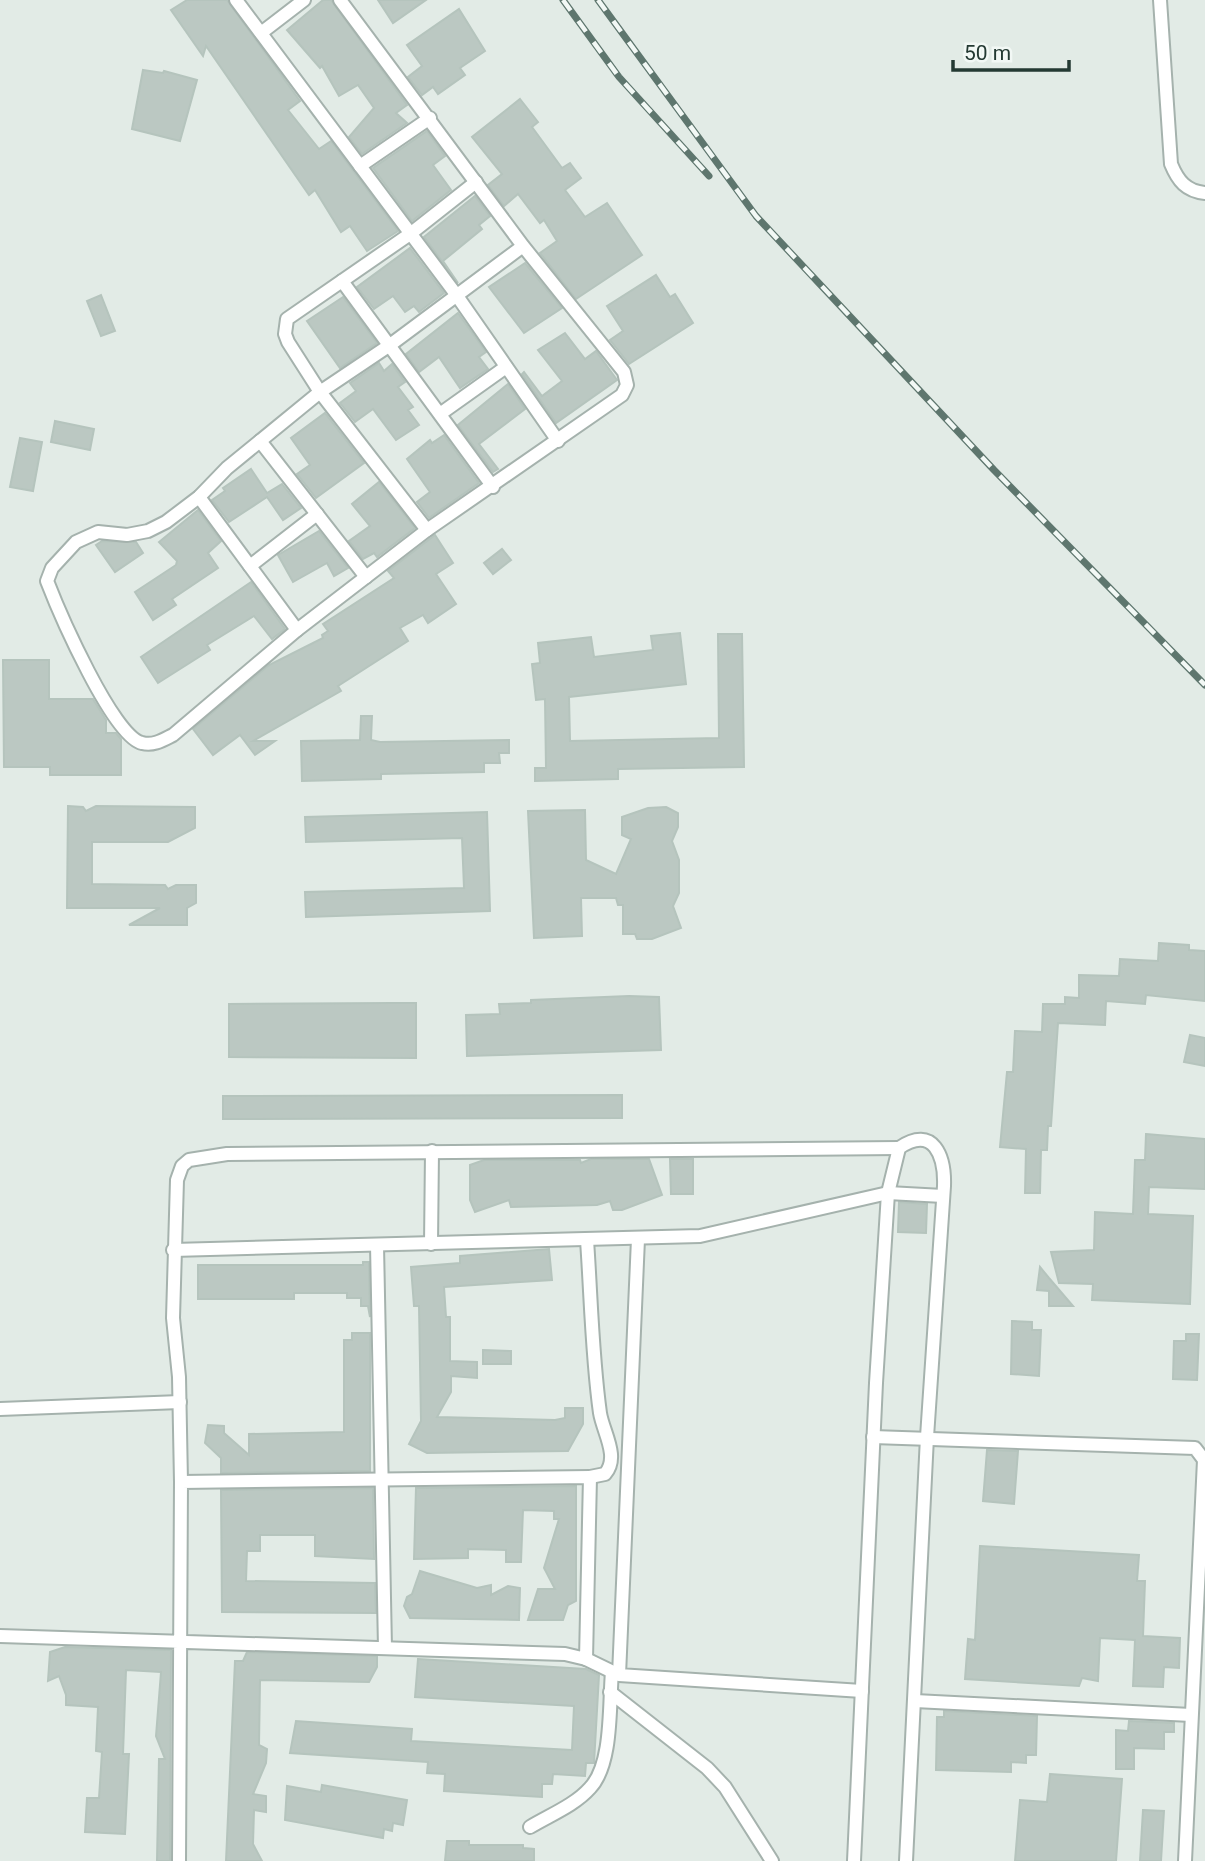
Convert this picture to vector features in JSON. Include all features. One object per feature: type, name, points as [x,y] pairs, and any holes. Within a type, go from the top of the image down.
[{"type":"street","points":[[236,0],[455,293],[558,441]]},
{"type":"street","points":[[261,33],[304,0]]},
{"type":"street","points":[[340,0],[523,246],[624,372],[627,385],[622,395],[493,487],[427,530],[297,630],[173,735],[155,744],[140,743],[122,731],[108,710],[47,581],[58,561],[76,542],[98,533],[127,535],[148,531],[199,497],[227,468],[320,392],[390,345],[455,293],[523,246]]},
{"type":"street","points":[[1160,0],[1171,164],[1178,181],[1195,192],[1205,194]]},
{"type":"street","points":[[360,166],[430,118]]},
{"type":"street","points":[[427,530],[320,392],[288,342],[285,326],[288,319],[410,234],[475,182]]},
{"type":"street","points":[[342,281],[493,487]]},
{"type":"street","points":[[440,414],[506,367]]},
{"type":"street","points":[[260,441],[366,577]]},
{"type":"street","points":[[199,497],[297,630]]},
{"type":"street","points":[[250,566],[317,514]]},
{"type":"street","points":[[179,1861],[181,1482],[180,1402],[173,1318],[173,1250],[177,1180],[182,1166],[189,1160],[227,1154],[899,1148],[918,1141],[937,1147],[942,1154],[944,1170],[927,1437],[906,1861]]},
{"type":"street","points":[[854,1861],[873,1437],[888,1193],[899,1148]]},
{"type":"street","points":[[431,1244],[432,1152]]},
{"type":"street","points":[[173,1250],[701,1236],[888,1193],[943,1196]]},
{"type":"street","points":[[530,1827],[582,1796],[598,1776],[604,1761],[610,1692],[615,1673],[638,1239]]},
{"type":"street","points":[[181,1482],[590,1477],[605,1474],[611,1455],[598,1398],[587,1240]]},
{"type":"street","points":[[377,1245],[385,1648]]},
{"type":"street","points":[[0,1409],[180,1402]]},
{"type":"street","points":[[873,1437],[1195,1448],[1200,1452],[1204,1460],[1185,1861]]},
{"type":"street","points":[[586,1659],[590,1477]]},
{"type":"street","points":[[0,1636],[565,1654],[586,1659],[615,1673],[862,1691]]},
{"type":"street","points":[[610,1692],[707,1768],[744,1815],[772,1861]]},
{"type":"street","points":[[915,1701],[1191,1715]]},
{"type":"building","points":[[187,0],[227,0],[300,101],[288,110],[319,149],[331,141],[398,231],[367,251],[350,226],[341,232],[315,190],[309,195],[206,46],[203,56],[171,10]]},
{"type":"building","points":[[323,0],[331,0],[407,105],[396,113],[407,123],[362,154],[349,137],[374,108],[358,85],[339,96],[322,66],[320,68],[287,30]]},
{"type":"building","points":[[378,0],[426,0],[393,23]]},
{"type":"building","points":[[459,9],[485,51],[460,68],[465,75],[438,94],[433,87],[422,95],[408,77],[422,66],[407,45]]},
{"type":"building","points":[[143,70],[164,71],[197,80],[180,141],[132,129]]},
{"type":"building","points":[[520,99],[538,122],[532,127],[562,168],[570,163],[581,178],[565,190],[585,217],[607,203],[642,255],[576,299],[540,253],[557,241],[544,220],[540,223],[518,194],[504,206],[488,185],[502,174],[472,137]]},
{"type":"building","points":[[427,131],[445,156],[433,165],[451,190],[412,221],[373,168]]},
{"type":"building","points":[[475,196],[490,216],[479,225],[482,229],[443,261],[458,283],[424,237]]},
{"type":"building","points":[[410,248],[444,293],[419,312],[414,306],[405,312],[393,296],[374,309],[357,287]]},
{"type":"building","points":[[525,263],[562,308],[524,333],[489,287]]},
{"type":"building","points":[[656,275],[670,297],[675,294],[693,323],[629,364],[610,340],[623,331],[607,306]]},
{"type":"building","points":[[101,295],[115,331],[101,336],[87,301]]},
{"type":"building","points":[[343,297],[377,343],[340,368],[307,321]]},
{"type":"building","points":[[458,313],[486,352],[479,357],[488,369],[460,388],[439,357],[419,372],[406,354]]},
{"type":"building","points":[[565,333],[585,359],[596,351],[617,380],[556,423],[522,374],[524,372],[542,396],[562,381],[538,350]]},
{"type":"building","points":[[379,363],[384,371],[392,364],[405,382],[398,387],[413,407],[408,410],[419,425],[396,440],[373,409],[355,422],[340,403],[356,391],[350,383]]},
{"type":"building","points":[[508,384],[525,409],[479,444],[498,469],[493,472],[458,425]]},
{"type":"building","points":[[325,413],[364,463],[316,498],[297,474],[310,465],[291,438]]},
{"type":"building","points":[[55,421],[94,429],[90,450],[51,442]]},
{"type":"building","points":[[444,435],[479,483],[429,518],[417,502],[430,492],[407,459],[430,440],[432,443]]},
{"type":"building","points":[[20,438],[42,442],[33,491],[10,487]]},
{"type":"building","points":[[251,469],[267,493],[282,484],[301,508],[283,520],[267,497],[229,522],[212,500],[225,491],[223,488]]},
{"type":"building","points":[[379,482],[415,528],[377,557],[374,553],[363,559],[349,541],[370,526],[352,504]]},
{"type":"building","points":[[198,510],[221,541],[208,553],[218,568],[172,599],[176,605],[153,620],[135,592],[176,565],[177,561],[159,542]]},
{"type":"building","points":[[319,531],[348,568],[334,576],[327,563],[293,582],[278,555]]},
{"type":"building","points":[[435,535],[453,563],[436,574],[456,604],[428,623],[423,615],[400,628],[408,641],[338,686],[341,691],[253,741],[275,741],[255,755],[240,735],[213,755],[193,729],[269,665],[323,638],[322,635],[328,631],[323,624],[394,578],[388,571]]},
{"type":"building","points":[[102,541],[136,542],[143,553],[115,572],[96,545]]},
{"type":"building","points":[[502,549],[511,560],[493,574],[484,563]]},
{"type":"building","points":[[251,582],[285,629],[272,639],[254,616],[207,645],[210,650],[158,683],[141,657]]},
{"type":"building","points":[[680,633],[686,684],[569,697],[570,741],[719,738],[718,634],[742,634],[744,767],[618,769],[618,779],[535,781],[535,768],[546,768],[545,699],[536,700],[532,664],[540,663],[538,643],[591,637],[594,657],[653,650],[651,636]]},
{"type":"building","points":[[3,660],[49,660],[49,699],[93,699],[106,720],[106,733],[116,733],[121,739],[121,775],[50,775],[50,767],[4,767]]},
{"type":"building","points":[[361,716],[372,716],[371,740],[509,740],[509,753],[499,753],[500,763],[484,763],[484,772],[381,774],[381,779],[302,781],[301,741],[360,740]]},
{"type":"building","points":[[68,806],[83,807],[86,811],[96,806],[195,807],[195,828],[168,842],[92,842],[92,884],[165,885],[168,889],[176,885],[196,885],[196,903],[187,908],[187,925],[129,925],[160,908],[67,908]]},
{"type":"building","points":[[666,807],[678,813],[678,827],[672,841],[679,860],[679,893],[673,906],[681,928],[652,939],[637,939],[635,934],[623,934],[623,905],[618,905],[616,898],[581,898],[582,936],[534,938],[528,811],[585,810],[586,860],[616,874],[631,839],[622,835],[622,817],[648,808]]},
{"type":"building","points":[[487,812],[490,911],[306,917],[305,892],[464,888],[462,838],[306,842],[305,817]]},
{"type":"building","points":[[1159,943],[1189,945],[1189,950],[1205,951],[1205,1001],[1146,995],[1145,1004],[1106,1001],[1105,1025],[1058,1023],[1051,1126],[1048,1126],[1047,1150],[1041,1150],[1040,1193],[1025,1193],[1026,1149],[1000,1147],[1007,1072],[1013,1072],[1015,1031],[1042,1032],[1043,1004],[1065,1004],[1065,997],[1079,998],[1079,975],[1119,976],[1120,959],[1158,961]]},
{"type":"building","points":[[659,997],[661,1050],[467,1056],[466,1015],[500,1014],[499,1004],[531,1003],[531,1000]]},
{"type":"building","points":[[416,1003],[416,1058],[229,1057],[229,1004]]},
{"type":"building","points":[[1190,1035],[1205,1038],[1205,1066],[1184,1062]]},
{"type":"building","points":[[622,1095],[622,1118],[223,1119],[223,1096]]},
{"type":"building","points":[[1146,1134],[1205,1139],[1205,1189],[1149,1187],[1148,1214],[1193,1216],[1190,1304],[1092,1300],[1093,1284],[1059,1283],[1051,1252],[1094,1250],[1095,1212],[1133,1214],[1135,1160],[1145,1160]]},
{"type":"building","points":[[591,1159],[649,1159],[662,1195],[622,1210],[613,1210],[610,1201],[597,1205],[511,1207],[509,1200],[475,1212],[470,1200],[470,1165],[484,1160],[580,1160],[581,1163]]},
{"type":"building","points":[[670,1159],[693,1159],[693,1194],[671,1194]]},
{"type":"building","points":[[899,1202],[927,1204],[926,1233],[898,1232]]},
{"type":"building","points":[[549,1249],[552,1280],[444,1287],[446,1317],[450,1317],[450,1361],[477,1362],[477,1378],[451,1376],[451,1392],[437,1417],[555,1420],[565,1418],[565,1408],[583,1408],[583,1424],[568,1451],[427,1453],[409,1444],[421,1421],[419,1306],[414,1306],[411,1267],[460,1263],[460,1256]]},
{"type":"building","points":[[363,1262],[369,1262],[370,1317],[368,1306],[361,1306],[361,1298],[347,1298],[347,1293],[294,1293],[294,1299],[198,1299],[198,1265],[363,1265]]},
{"type":"building","points":[[1040,1267],[1073,1306],[1049,1306],[1049,1291],[1037,1290]]},
{"type":"building","points":[[1012,1321],[1032,1322],[1032,1330],[1041,1330],[1039,1376],[1011,1374]]},
{"type":"building","points":[[352,1333],[370,1333],[370,1471],[221,1473],[221,1458],[205,1443],[208,1425],[224,1426],[224,1433],[249,1455],[249,1434],[344,1432],[344,1340],[352,1340]]},
{"type":"building","points":[[1186,1334],[1199,1334],[1197,1380],[1173,1379],[1174,1341],[1186,1341]]},
{"type":"building","points":[[483,1350],[511,1351],[511,1364],[483,1364]]},
{"type":"building","points":[[987,1450],[1018,1451],[1014,1504],[983,1501]]},
{"type":"building","points":[[576,1486],[576,1601],[568,1605],[563,1620],[528,1620],[538,1589],[555,1589],[544,1568],[559,1519],[554,1519],[554,1511],[523,1510],[521,1562],[506,1562],[506,1550],[468,1549],[468,1558],[414,1559],[416,1488]]},
{"type":"building","points":[[373,1488],[374,1559],[315,1556],[315,1535],[260,1535],[260,1551],[247,1551],[246,1581],[375,1583],[376,1613],[222,1612],[221,1490]]},
{"type":"building","points":[[980,1546],[1139,1555],[1137,1581],[1145,1581],[1143,1636],[1180,1638],[1179,1668],[1164,1667],[1163,1687],[1133,1686],[1135,1640],[1100,1638],[1098,1681],[1082,1678],[1079,1686],[965,1679],[968,1639],[975,1640]]},
{"type":"building","points":[[420,1571],[477,1588],[491,1585],[491,1595],[508,1586],[520,1588],[519,1620],[410,1618],[404,1606],[407,1597],[412,1594]]},
{"type":"building","points":[[65,1647],[171,1650],[170,1861],[157,1861],[159,1759],[165,1759],[156,1736],[161,1672],[126,1670],[123,1754],[129,1754],[125,1834],[85,1832],[87,1798],[99,1798],[102,1752],[96,1751],[98,1707],[66,1705],[66,1695],[59,1676],[48,1681],[50,1652]]},
{"type":"building","points":[[247,1652],[377,1656],[377,1667],[369,1682],[260,1680],[259,1745],[267,1749],[266,1763],[253,1794],[266,1796],[266,1812],[254,1810],[253,1844],[262,1861],[226,1861],[235,1661],[243,1661]]},
{"type":"building","points":[[418,1659],[586,1669],[599,1675],[594,1763],[586,1763],[585,1776],[553,1774],[552,1784],[542,1784],[542,1797],[444,1791],[445,1774],[427,1773],[428,1762],[290,1753],[296,1721],[412,1729],[411,1741],[572,1750],[574,1706],[415,1697]]},
{"type":"building","points":[[944,1711],[1037,1716],[1036,1755],[1026,1755],[1026,1763],[1011,1762],[1011,1772],[936,1770],[937,1717],[944,1717]]},
{"type":"building","points":[[1129,1721],[1174,1723],[1174,1732],[1164,1732],[1164,1749],[1134,1748],[1134,1769],[1116,1769],[1116,1730],[1128,1731]]},
{"type":"building","points":[[1050,1774],[1122,1779],[1116,1861],[1015,1861],[1020,1800],[1047,1802]]},
{"type":"building","points":[[322,1785],[407,1800],[403,1825],[393,1823],[392,1831],[384,1829],[383,1838],[285,1820],[287,1786],[321,1792]]},
{"type":"building","points":[[1143,1810],[1164,1811],[1161,1861],[1140,1861]]},
{"type":"building","points":[[447,1841],[469,1841],[469,1845],[523,1845],[523,1848],[534,1849],[534,1861],[445,1861]]},
{"type":"railway","points":[[563,0],[619,77],[709,176]]},
{"type":"railway","points":[[598,0],[756,216],[994,470],[1205,685]]}]
